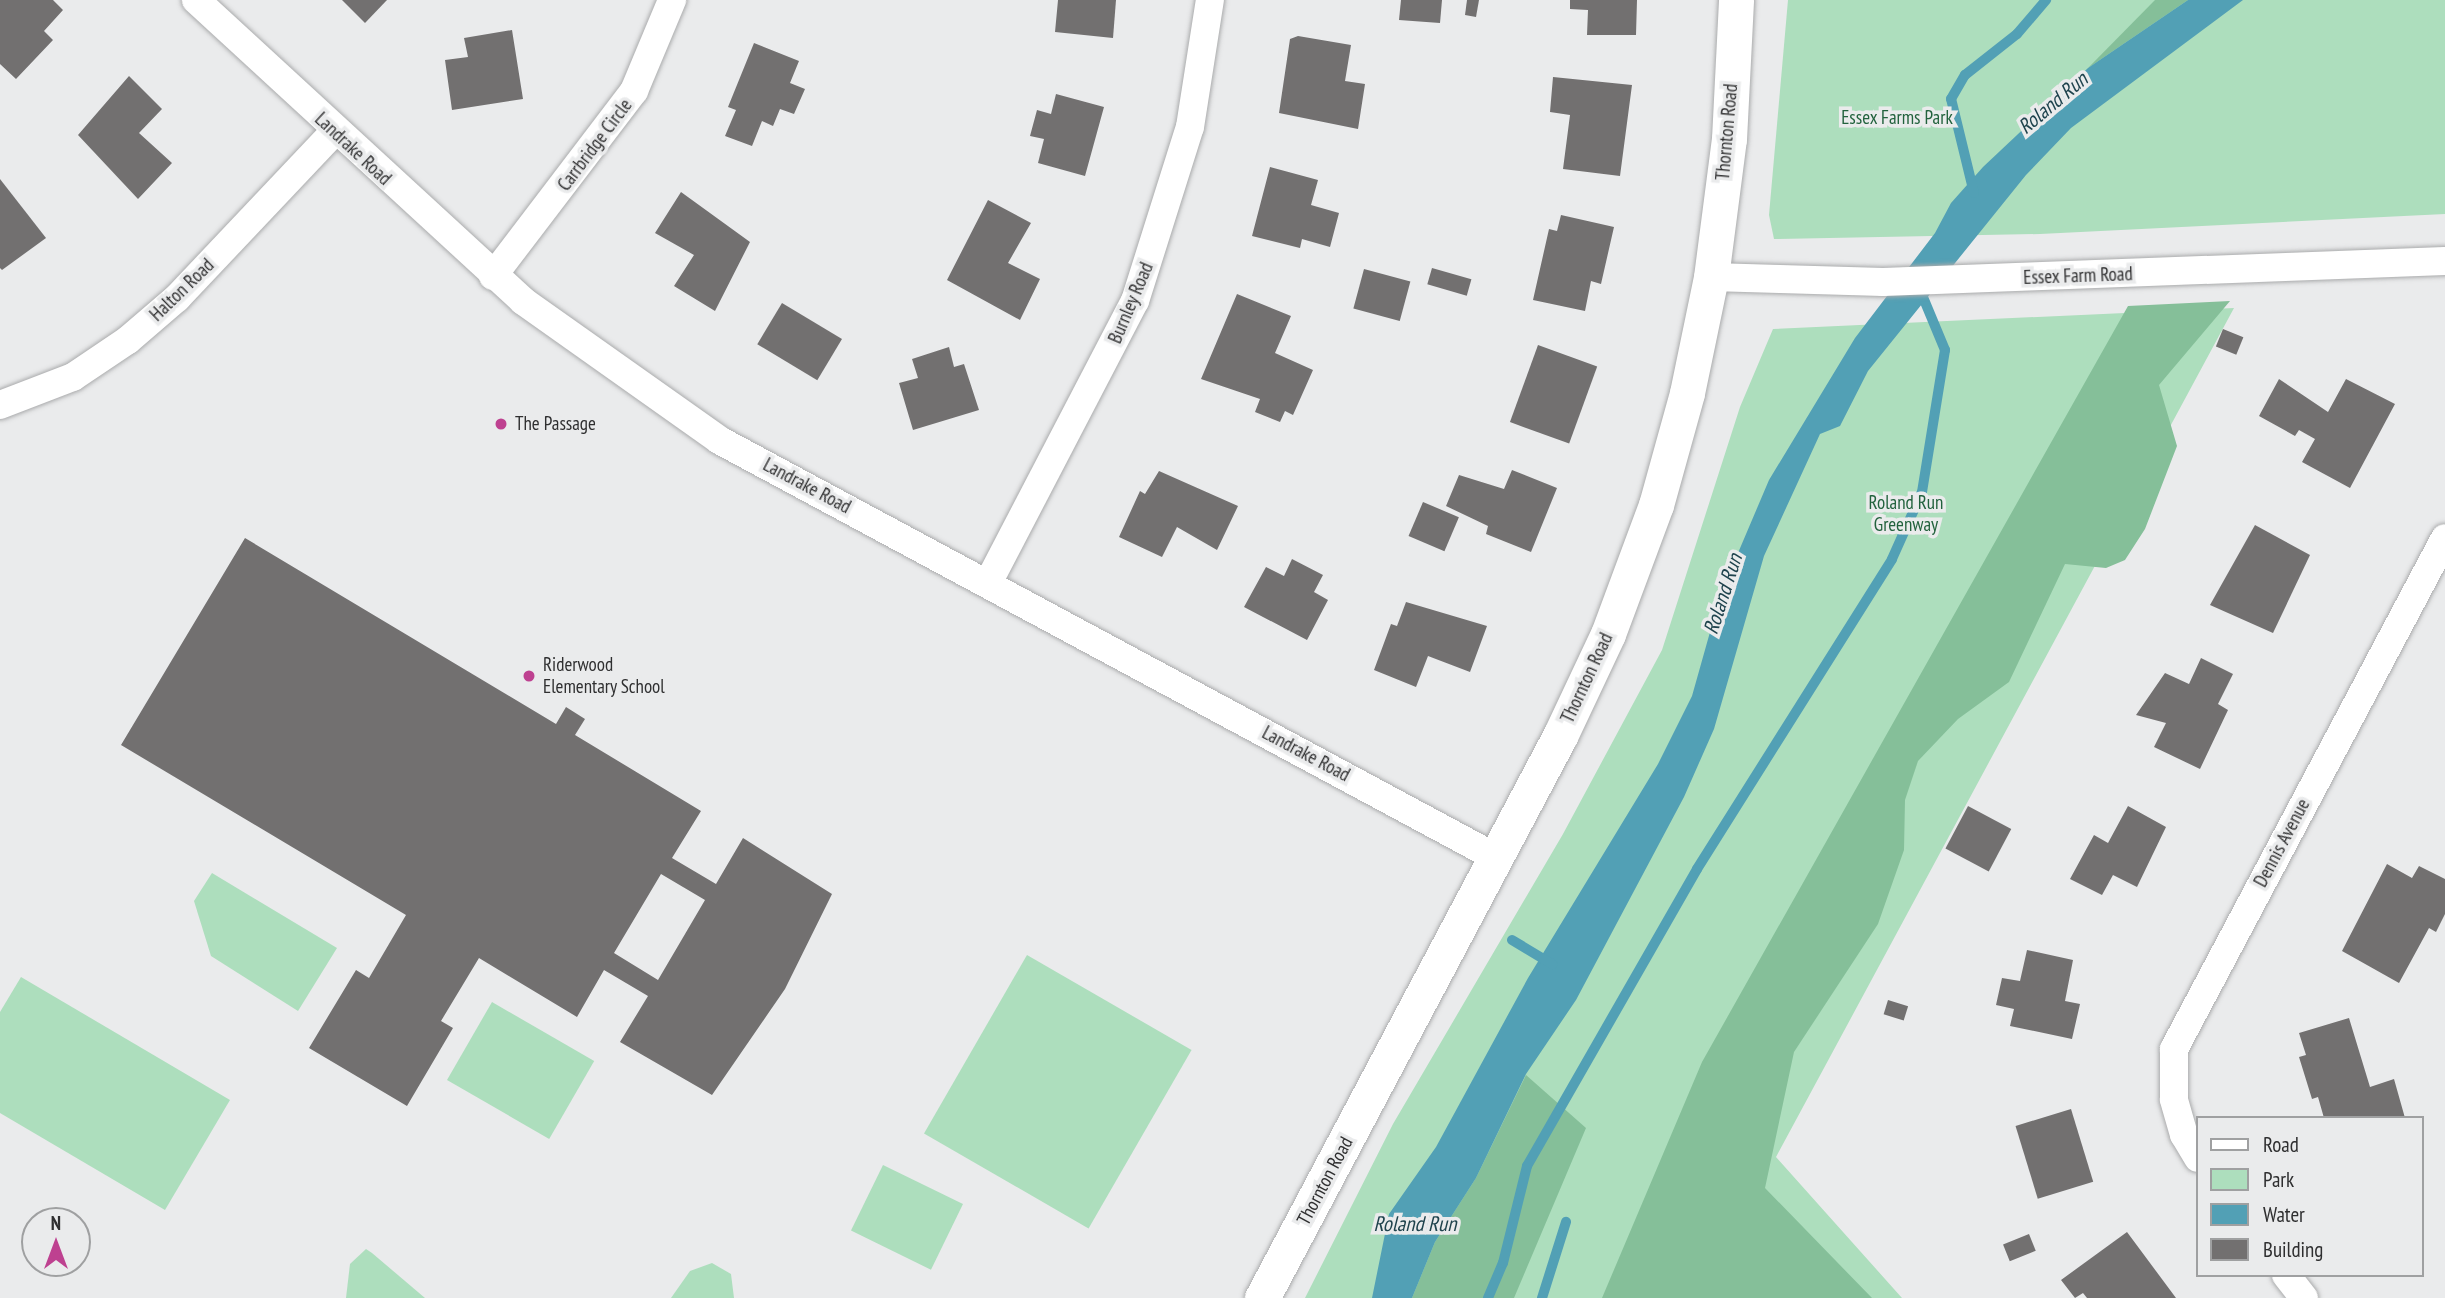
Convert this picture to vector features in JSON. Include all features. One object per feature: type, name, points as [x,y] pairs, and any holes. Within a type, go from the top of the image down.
[{"type":"street","name":"Landrake Road","points":[[196,0],[334,132],[493,276],[719,440],[1497,858]]},
{"type":"street","name":"Carrbridge Circle","points":[[493,276],[634,91],[672,0]]},
{"type":"street","name":"Burnley Road","points":[[988,583],[1135,301],[1190,127],[1210,0]]},
{"type":"street","name":"Thornton Road","points":[[1262,1298],[1497,858],[1608,634],[1651,518],[1687,393],[1711,277],[1728,139],[1736,0]]},
{"type":"street","name":"Halton Road","points":[[0,405],[73,377],[128,340],[177,298],[334,132]]},
{"type":"street","name":"Essex Farm Road","points":[[1711,277],[1884,282],[2445,261]]},
{"type":"street","name":"Dennis Avenue","points":[[2196,1155],[2184,1135],[2174,1099],[2174,1049],[2445,538]]},
{"type":"street","points":[[2288,1277],[2304,1298]]},
{"type":"green space","name":"Essex Farms Park","points":[[1788,0],[2445,0],[2445,214],[2040,234],[1774,239],[1769,215]]},
{"type":"green space","points":[[2155,0],[2188,0],[2088,68]]},
{"type":"green space","points":[[2230,301],[2159,385],[2177,446],[2145,529],[2125,560],[2106,568],[2065,564],[2009,682],[1958,719],[1918,761],[1905,800],[1904,850],[1878,924],[1794,1052],[1765,1188],[1872,1298],[1602,1298],[1702,1062],[2128,306]]},
{"type":"green space","name":"Roland Run Greenway","points":[[2234,308],[1776,1157],[1902,1298],[1305,1298],[1393,1124],[1563,834],[1662,650],[1740,407],[1773,329]]},
{"type":"green space","points":[[212,873],[337,948],[298,1011],[211,956],[194,901]]},
{"type":"green space","points":[[1027,955],[1192,1050],[1089,1228],[924,1133]]},
{"type":"green space","points":[[21,977],[230,1100],[165,1210],[0,1113],[0,1012]]},
{"type":"green space","points":[[492,1002],[594,1061],[549,1139],[447,1080]]},
{"type":"green space","points":[[1526,1075],[1586,1128],[1514,1298],[1412,1298],[1435,1242],[1476,1178]]},
{"type":"green space","points":[[883,1165],[963,1204],[931,1270],[851,1231]]},
{"type":"green space","points":[[366,1249],[425,1298],[346,1298],[350,1264]]},
{"type":"green space","points":[[712,1263],[731,1274],[734,1298],[671,1298],[690,1271]]},
{"type":"water","name":"Roland Run","points":[[2188,0],[2243,0],[2071,128],[2026,175],[1868,371],[1840,426],[1820,434],[1764,556],[1714,729],[1684,797],[1576,1000],[1526,1074],[1476,1178],[1435,1242],[1412,1298],[1372,1298],[1389,1214],[1436,1147],[1528,978],[1658,764],[1692,696],[1721,593],[1769,480],[1855,338],[1935,233],[1951,203],[1983,167],[2088,68]]},
{"type":"building","points":[[0,0],[53,0],[63,10],[44,31],[53,40],[16,79],[0,64]]},
{"type":"building","points":[[342,0],[387,0],[365,23]]},
{"type":"building","points":[[1058,0],[1116,0],[1113,38],[1055,32]]},
{"type":"building","points":[[1401,0],[1442,0],[1440,23],[1399,20]]},
{"type":"building","points":[[1467,0],[1479,0],[1476,17],[1465,15]]},
{"type":"building","points":[[1570,0],[1637,0],[1636,35],[1587,35],[1588,10],[1570,9]]},
{"type":"building","points":[[512,30],[523,99],[452,110],[445,60],[468,57],[464,38]]},
{"type":"building","points":[[1298,36],[1351,45],[1345,81],[1365,84],[1358,129],[1279,113],[1290,39]]},
{"type":"building","points":[[754,43],[799,61],[790,83],[805,89],[794,114],[780,109],[773,126],[762,121],[752,146],[725,136],[736,110],[728,107]]},
{"type":"building","points":[[129,76],[162,109],[139,133],[172,163],[138,199],[78,135]]},
{"type":"building","points":[[1553,77],[1632,85],[1620,176],[1563,169],[1570,115],[1550,112]]},
{"type":"building","points":[[1056,94],[1104,107],[1085,176],[1038,163],[1044,139],[1030,136],[1037,110],[1051,114]]},
{"type":"building","points":[[1270,167],[1318,180],[1311,205],[1339,213],[1330,247],[1302,239],[1300,248],[1252,236]]},
{"type":"building","points":[[0,179],[46,238],[2,270],[0,268]]},
{"type":"building","points":[[681,192],[750,242],[715,311],[674,286],[694,255],[655,233]]},
{"type":"building","points":[[988,200],[1031,223],[1008,263],[1040,279],[1020,320],[947,280]]},
{"type":"building","points":[[1561,215],[1614,227],[1601,284],[1591,281],[1585,311],[1533,300],[1549,229],[1557,231]]},
{"type":"building","points":[[1432,268],[1471,279],[1467,296],[1427,284]]},
{"type":"building","points":[[1364,269],[1410,281],[1400,321],[1353,309]]},
{"type":"building","points":[[1237,294],[1291,316],[1275,353],[1313,370],[1293,415],[1285,411],[1280,422],[1255,412],[1260,399],[1201,379]]},
{"type":"building","points":[[782,303],[842,339],[817,380],[757,344]]},
{"type":"building","points":[[2223,329],[2243,337],[2236,355],[2216,347]]},
{"type":"building","points":[[1538,345],[1597,367],[1569,444],[1510,422]]},
{"type":"building","points":[[949,347],[954,367],[964,364],[979,410],[913,430],[899,383],[918,378],[912,359]]},
{"type":"building","points":[[2279,379],[2328,412],[2346,379],[2395,404],[2350,488],[2302,462],[2315,439],[2299,430],[2295,436],[2259,416]]},
{"type":"building","points":[[1512,470],[1557,488],[1531,552],[1486,534],[1488,526],[1446,506],[1459,475],[1504,489]]},
{"type":"building","points":[[1159,471],[1238,506],[1217,550],[1177,527],[1162,557],[1119,537],[1140,491],[1145,494]]},
{"type":"building","points":[[1423,502],[1459,517],[1444,551],[1409,536]]},
{"type":"building","points":[[2255,525],[2310,555],[2273,633],[2210,605]]},
{"type":"building","points":[[245,538],[556,724],[566,707],[585,719],[575,735],[701,811],[672,858],[716,884],[743,838],[832,894],[785,989],[712,1095],[620,1042],[648,996],[604,970],[577,1017],[479,958],[441,1021],[453,1028],[407,1106],[309,1048],[356,970],[369,978],[406,915],[121,745]],"holes":[[[661,874],[705,900],[658,980],[614,953]]]},
{"type":"building","points":[[1292,559],[1323,575],[1314,592],[1328,600],[1307,640],[1244,607],[1266,567],[1284,576]]},
{"type":"building","points":[[1406,602],[1487,626],[1470,672],[1428,656],[1416,687],[1374,670],[1391,624],[1397,626]]},
{"type":"building","points":[[2201,658],[2233,674],[2218,704],[2228,710],[2200,769],[2154,747],[2166,723],[2136,715],[2165,673],[2189,684]]},
{"type":"building","points":[[1968,806],[2011,829],[1989,871],[1945,848]]},
{"type":"building","points":[[2128,806],[2166,827],[2137,887],[2113,875],[2102,895],[2070,879],[2094,835],[2108,843]]},
{"type":"building","points":[[2387,864],[2412,878],[2419,866],[2445,879],[2445,914],[2436,932],[2429,928],[2399,983],[2342,951]]},
{"type":"building","points":[[2027,950],[2073,960],[2065,1001],[2080,1004],[2072,1039],[2010,1026],[2014,1009],[1996,1005],[2002,978],[2020,981]]},
{"type":"building","points":[[1888,1000],[1908,1006],[1904,1020],[1884,1014]]},
{"type":"building","points":[[2349,1018],[2370,1087],[2394,1079],[2404,1116],[2323,1116],[2318,1097],[2312,1099],[2299,1057],[2306,1055],[2299,1033]]},
{"type":"building","points":[[2071,1109],[2093,1182],[2038,1199],[2016,1126]]},
{"type":"building","points":[[2127,1232],[2176,1298],[2087,1298],[2083,1293],[2075,1298],[2061,1280]]},
{"type":"building","points":[[2029,1234],[2036,1251],[2010,1261],[2003,1244]]},
{"type":"waterway","points":[[1974,193],[1951,99],[1965,75],[2017,34],[2046,0]]},
{"type":"waterway","points":[[1488,1298],[1503,1263],[1527,1166],[1697,869],[1892,559],[1922,492],[1945,350],[1920,290]]},
{"type":"waterway","points":[[1512,940],[1552,964]]},
{"type":"waterway","points":[[1542,1298],[1566,1222]]},
{"type":"place","name":"The Passage","points":[[501,424]]},
{"type":"place","name":"Riderwood Elementary School","points":[[529,676]]}]
